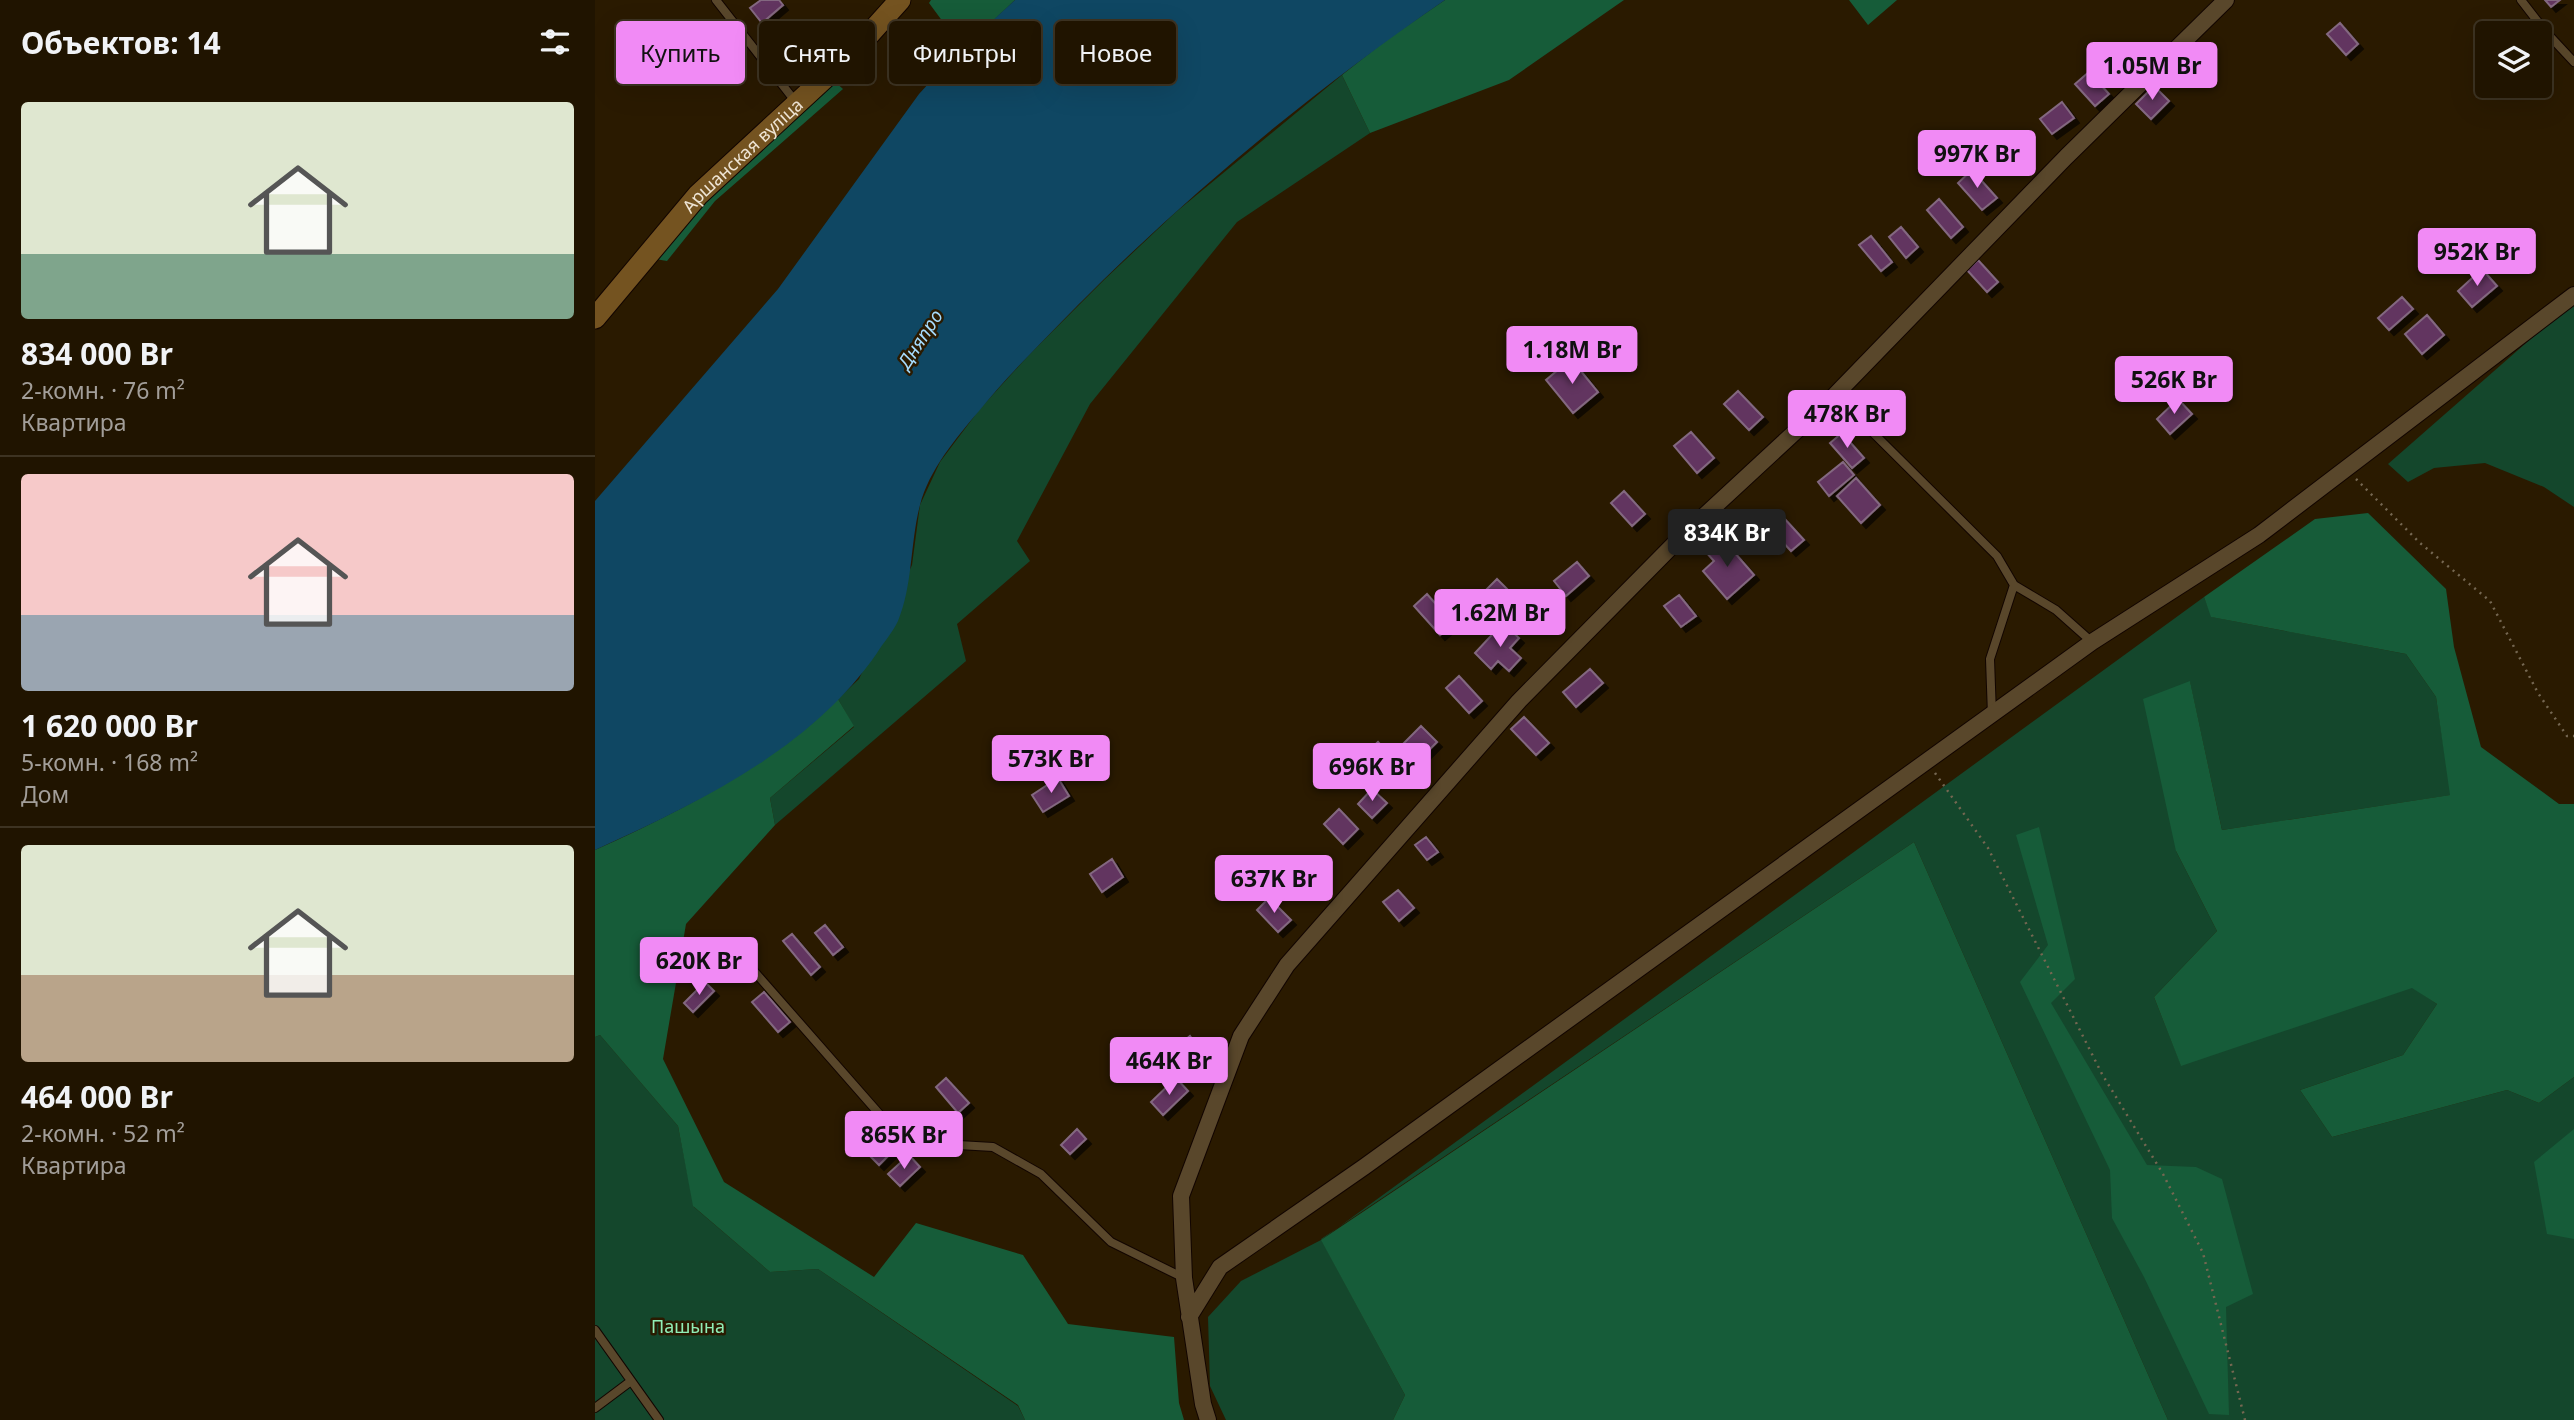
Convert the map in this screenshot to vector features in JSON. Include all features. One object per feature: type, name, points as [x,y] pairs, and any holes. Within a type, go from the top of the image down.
[{"type":"street","name":"Аршанская вуліца","points":[[595,318],[698,195],[856,49],[900,0]]},
{"type":"street","points":[[1208,1420],[1203,1404],[1184,1279],[1181,1195],[1241,1036],[1287,965],[1519,701],[1676,542],[1835,395],[2066,158],[2226,0]]},
{"type":"street","points":[[1189,1317],[1220,1267],[1375,1159],[2092,642],[2259,535],[2574,295]]},
{"type":"lane","points":[[716,0],[797,104]]},
{"type":"lane","points":[[2521,0],[2574,62]]},
{"type":"lane","points":[[1835,395],[1997,556],[2014,585],[2056,610],[2092,642]]},
{"type":"lane","points":[[1992,715],[1990,659],[2014,585]]},
{"type":"lane","points":[[731,946],[888,1125],[924,1143],[993,1147],[1041,1174],[1111,1242],[1184,1279]]},
{"type":"lane","points":[[595,1330],[659,1420]]},
{"type":"lane","points":[[595,1408],[631,1381]]},
{"type":"path","points":[[2346,470],[2420,543],[2490,600],[2538,693],[2567,736],[2574,736]]},
{"type":"path","points":[[1927,762],[1988,848],[2102,1073],[2163,1174],[2203,1253],[2245,1420]]},
{"type":"green space","points":[[931,0],[1015,0],[993,21],[942,21],[929,3]]},
{"type":"green space","points":[[1445,0],[1624,0],[1509,80],[1370,133],[1342,75],[1385,41]]},
{"type":"green space","points":[[1849,0],[1897,0],[1868,25]]},
{"type":"green space","points":[[1342,75],[1370,133],[1237,222],[1090,404],[1017,541],[1030,561],[957,624],[966,661],[775,825],[770,798],[854,727],[838,699],[859,679],[912,565],[920,505],[940,462],[979,410],[1029,355],[1176,212]]},
{"type":"green space","points":[[831,84],[837,84],[843,89],[715,201],[667,261],[655,259],[706,196]]},
{"type":"green space","points":[[2574,301],[2574,507],[2544,487],[2485,463],[2434,468],[2408,482],[2388,464]]},
{"type":"green space","points":[[2368,513],[2446,589],[2454,647],[2481,747],[2559,804],[2574,804],[2574,1077],[2539,1103],[2507,1090],[2332,1137],[2300,1090],[2403,1055],[2437,1004],[2412,988],[2181,1066],[2154,997],[2217,931],[2176,851],[2143,699],[2190,681],[2222,830],[2450,795],[2436,697],[2406,654],[2211,617],[2204,597],[2315,519]]},
{"type":"green space","points":[[2204,597],[2212,617],[2406,654],[2436,697],[2451,795],[2222,830],[2190,682],[2176,851],[2217,931],[2154,997],[2181,1065],[2412,987],[2437,1004],[2403,1055],[2300,1090],[2332,1137],[2507,1090],[2539,1103],[2574,1077],[2574,1420],[2168,1420],[1914,842],[1338,1228]]},
{"type":"green space","points":[[838,699],[854,726],[770,798],[775,825],[686,924],[663,1059],[724,1182],[874,1277],[916,1223],[1023,1255],[1068,1324],[1174,1337],[1179,1403],[1184,1420],[1025,1420],[1018,1405],[818,1269],[770,1272],[693,1206],[678,1126],[600,1035],[595,1037],[595,850],[723,785],[782,746]]},
{"type":"green space","points":[[2039,827],[2075,979],[2051,1003],[2147,1165],[2196,1167],[2222,1179],[2253,1294],[2226,1307],[2229,1415],[2209,1414],[2144,1277],[2112,1218],[2110,1170],[2020,982],[2048,945],[2016,835]]},
{"type":"green space","points":[[1914,842],[2168,1420],[1393,1420],[1405,1395],[1321,1240]]},
{"type":"green space","name":"Пашына","points":[[600,1035],[678,1126],[694,1207],[770,1272],[818,1269],[1018,1406],[1025,1420],[595,1420],[595,1037]]},
{"type":"green space","points":[[2574,1129],[2574,1239],[2547,1234],[2534,1162]]},
{"type":"green space","points":[[1321,1240],[1405,1395],[1393,1420],[1226,1420],[1210,1386],[1208,1317],[1241,1281]]},
{"type":"water","name":"Дняпро","points":[[1015,0],[1445,0],[1348,70],[1208,183],[1077,306],[990,397],[953,443],[924,492],[914,534],[906,593],[898,621],[850,687],[820,718],[750,770],[673,813],[595,850],[595,501],[778,289],[928,84],[1041,84],[1041,21],[992,21]]},
{"type":"building","points":[[761,0],[779,0],[783,5],[764,21],[760,21],[750,8]]},
{"type":"building","points":[[2545,0],[2560,0],[2551,7]]},
{"type":"building","points":[[2340,23],[2358,44],[2346,55],[2327,34]]},
{"type":"building","points":[[2089,72],[2109,94],[2095,106],[2075,84]]},
{"type":"building","points":[[2154,86],[2169,101],[2151,119],[2136,104]]},
{"type":"building","points":[[2062,102],[2074,118],[2052,134],[2040,119]]},
{"type":"building","points":[[1972,170],[1997,198],[1982,210],[1958,183]]},
{"type":"building","points":[[1939,199],[1963,227],[1951,238],[1927,210]]},
{"type":"building","points":[[1901,227],[1918,247],[1906,258],[1889,237]]},
{"type":"building","points":[[1871,236],[1892,262],[1881,271],[1859,245]]},
{"type":"building","points":[[1978,260],[1998,282],[1987,292],[1967,270]]},
{"type":"building","points":[[2482,269],[2497,286],[2472,307],[2458,291]]},
{"type":"building","points":[[2402,297],[2413,309],[2389,330],[2378,318]]},
{"type":"building","points":[[2427,315],[2444,335],[2422,354],[2405,334]]},
{"type":"building","points":[[1571,359],[1598,392],[1573,413],[1546,380]]},
{"type":"building","points":[[1738,391],[1763,417],[1749,430],[1724,404]]},
{"type":"building","points":[[2178,399],[2192,414],[2170,434],[2157,419]]},
{"type":"building","points":[[1691,432],[1714,458],[1697,473],[1674,446]]},
{"type":"building","points":[[1842,433],[1864,458],[1852,468],[1830,443]]},
{"type":"building","points":[[1843,462],[1854,475],[1829,496],[1818,482]]},
{"type":"building","points":[[1856,478],[1880,505],[1861,523],[1837,496]]},
{"type":"building","points":[[1624,491],[1645,514],[1632,526],[1611,503]]},
{"type":"building","points":[[1783,517],[1804,540],[1791,551],[1770,528]]},
{"type":"building","points":[[1721,537],[1754,575],[1727,599],[1703,571],[1714,561],[1705,551]]},
{"type":"building","points":[[1577,562],[1589,576],[1566,596],[1554,581]]},
{"type":"building","points":[[1497,579],[1516,598],[1497,617],[1478,598]]},
{"type":"building","points":[[1427,594],[1453,624],[1440,635],[1414,606]]},
{"type":"building","points":[[1679,595],[1696,616],[1681,627],[1664,606]]},
{"type":"building","points":[[1503,623],[1519,638],[1510,648],[1521,658],[1509,671],[1498,661],[1491,669],[1475,653]]},
{"type":"building","points":[[1590,669],[1603,683],[1576,707],[1563,692]]},
{"type":"building","points":[[1459,676],[1482,701],[1469,713],[1446,688]]},
{"type":"building","points":[[1524,717],[1549,743],[1536,755],[1511,729]]},
{"type":"building","points":[[1421,726],[1437,742],[1418,761],[1402,745]]},
{"type":"building","points":[[1378,742],[1405,771],[1392,782],[1365,754]]},
{"type":"building","points":[[1058,778],[1069,796],[1043,812],[1032,795]]},
{"type":"building","points":[[1372,789],[1387,803],[1372,818],[1358,804]]},
{"type":"building","points":[[1339,809],[1358,829],[1343,844],[1324,824]]},
{"type":"building","points":[[1426,837],[1438,852],[1427,860],[1415,845]]},
{"type":"building","points":[[1112,859],[1123,877],[1102,892],[1090,874]]},
{"type":"building","points":[[1398,890],[1414,908],[1399,921],[1383,902]]},
{"type":"building","points":[[1269,898],[1291,920],[1278,932],[1257,910]]},
{"type":"building","points":[[825,925],[843,947],[833,955],[815,933]]},
{"type":"building","points":[[792,934],[820,967],[811,975],[783,941]]},
{"type":"building","points":[[705,982],[714,991],[693,1012],[684,1003]]},
{"type":"building","points":[[764,992],[790,1022],[778,1032],[752,1002]]},
{"type":"building","points":[[1190,1036],[1200,1049],[1174,1070],[1164,1057]]},
{"type":"building","points":[[946,1078],[969,1103],[958,1113],[936,1087]]},
{"type":"building","points":[[1176,1078],[1188,1091],[1163,1115],[1151,1102]]},
{"type":"building","points":[[1077,1129],[1086,1139],[1070,1154],[1061,1145]]},
{"type":"building","points":[[889,1133],[900,1144],[879,1165],[868,1154]]},
{"type":"building","points":[[909,1155],[920,1167],[900,1186],[888,1174]]}]
